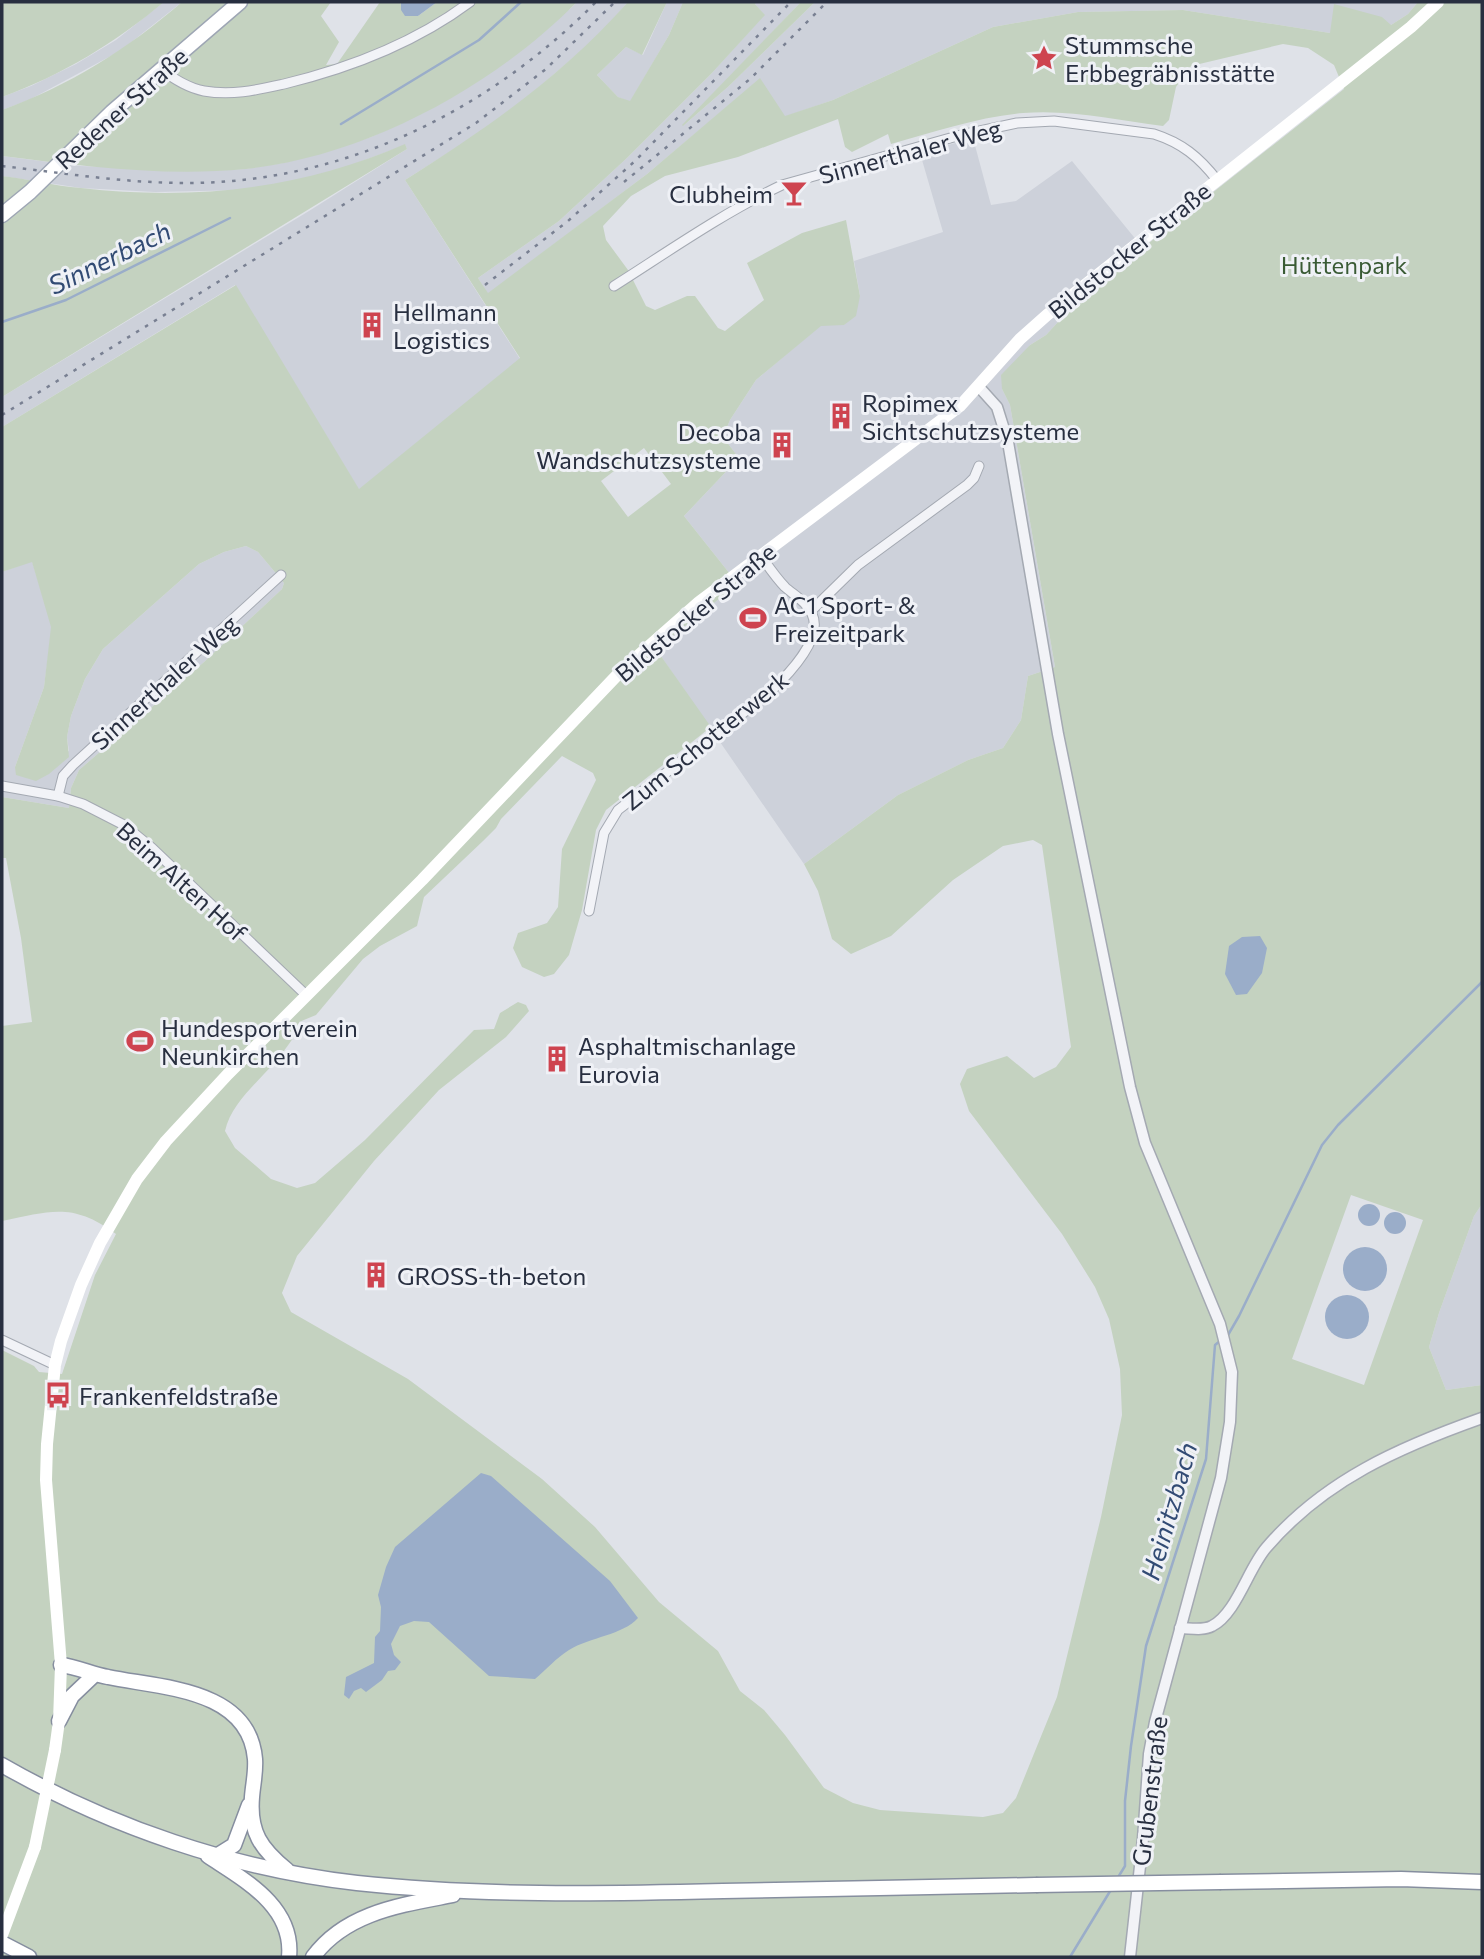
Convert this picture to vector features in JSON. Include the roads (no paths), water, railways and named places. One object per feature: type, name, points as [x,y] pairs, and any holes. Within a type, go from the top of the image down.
[{"type":"main road","name":"Redener Straße","points":[[2,215],[30,192],[112,112],[240,2]]},
{"type":"main road","name":"Bildstocker Straße","points":[[2,1936],[35,1847],[59,1721],[61,1669],[46,1480],[55,1364],[81,1285],[122,1203],[137,1180],[183,1123],[422,880],[623,669],[690,610],[960,406],[1020,339],[1047,315],[1411,27],[1438,2]]},
{"type":"main road","points":[[61,1669],[80,1668],[98,1677],[195,1693],[225,1708],[241,1725],[253,1747],[255,1761],[251,1801],[260,1845],[289,1872]]},
{"type":"main road","points":[[59,1721],[72,1696],[98,1677]]},
{"type":"main road","points":[[2,1765],[64,1798],[198,1849],[289,1872],[355,1882],[471,1891],[598,1893],[1401,1879],[1482,1882]]},
{"type":"main road","points":[[218,1855],[234,1845],[251,1801]]},
{"type":"main road","points":[[198,1849],[253,1886],[269,1901],[287,1931],[289,1957]]},
{"type":"main road","points":[[313,1957],[336,1932],[363,1918],[400,1906],[471,1891]]},
{"type":"main road","points":[[2,1943],[25,1957]]},
{"type":"street","points":[[161,70],[180,83],[201,91],[248,92],[327,73],[402,44],[470,2]]},
{"type":"street","name":"Sinnerthaler Weg","points":[[614,286],[684,241],[782,185],[961,135],[1017,123],[1054,121],[1154,134],[1170,139],[1191,152],[1217,180]]},
{"type":"street","name":"Grubenstraße","points":[[979,387],[997,407],[1008,442],[1058,734],[1130,1087],[1145,1143],[1220,1324],[1232,1372],[1230,1422],[1221,1478],[1155,1722],[1149,1754],[1130,1957]]},
{"type":"street","points":[[761,556],[785,587],[811,611],[858,565],[967,485],[974,478],[979,466]]},
{"type":"street","name":"Sinnerthaler Weg","points":[[58,796],[64,776],[73,765],[281,575]]},
{"type":"street","name":"Zum Schotterwerk","points":[[589,911],[604,833],[618,810],[750,709],[792,671],[813,634],[815,621],[811,611]]},
{"type":"street","name":"Beim Alten Hof","points":[[3,786],[58,796],[83,804],[124,825],[152,848],[306,995]]},
{"type":"street","points":[[2,1340],[55,1364]]},
{"type":"street","points":[[1181,1628],[1210,1627],[1223,1618],[1264,1550],[1298,1516],[1348,1478],[1373,1462],[1407,1446],[1482,1418]]},
{"type":"water","points":[[401,2],[437,2],[418,16],[405,16],[401,10]]},
{"type":"water","points":[[1260,936],[1267,948],[1262,973],[1247,994],[1236,995],[1225,974],[1229,946],[1242,937]]},
{"type":"water","points":[[1369,1204],[1379,1211],[1380,1215],[1373,1225],[1369,1226],[1359,1219],[1358,1215],[1365,1205]]},
{"type":"water","points":[[1395,1212],[1405,1219],[1406,1223],[1399,1233],[1395,1234],[1385,1227],[1384,1223],[1391,1213]]},
{"type":"water","points":[[1365,1247],[1380,1254],[1387,1269],[1380,1284],[1365,1291],[1350,1284],[1343,1269],[1350,1254]]},
{"type":"water","points":[[1347,1295],[1362,1302],[1369,1317],[1362,1332],[1347,1339],[1332,1332],[1325,1317],[1332,1302]]},
{"type":"water","points":[[481,1473],[491,1476],[610,1581],[638,1618],[624,1628],[569,1650],[535,1679],[489,1676],[429,1622],[414,1621],[400,1626],[391,1644],[394,1655],[401,1662],[395,1670],[388,1671],[382,1680],[366,1692],[361,1688],[354,1691],[349,1699],[344,1695],[346,1677],[374,1663],[375,1637],[380,1631],[381,1607],[378,1595],[395,1547]]},
{"type":"waterway","name":"Sinnerbach","points":[[341,124],[479,40],[521,2]]},
{"type":"waterway","name":"Sinnerbach","points":[[2,322],[66,300],[230,218]]},
{"type":"waterway","name":"Heinitzbach","points":[[1228,1335],[1322,1145],[1338,1125],[1482,982]]},
{"type":"waterway","name":"Heinitzbach","points":[[1117,1879],[1125,1866],[1125,1801],[1146,1646],[1206,1459],[1215,1345],[1220,1341]]},
{"type":"waterway","name":"Heinitzbach","points":[[1070,1957],[1112,1888]]},
{"type":"railway","points":[[2,166],[117,179],[186,183],[244,180],[301,170],[356,155],[409,134],[460,108],[508,77],[554,41],[596,2]]},
{"type":"railway","points":[[2,415],[476,123],[546,69],[615,2]]},
{"type":"railway","points":[[485,285],[568,221],[635,161],[791,2]]},
{"type":"railway","points":[[624,182],[750,79],[827,2]]},
{"type":"place","name":"Stummsche Erbbegräbnisstätte","points":[[1044,58]]},
{"type":"place","name":"Clubheim","points":[[794,193]]},
{"type":"place","name":"Hellmann Logistics","points":[[372,325]]},
{"type":"place","name":"Ropimex Sichtschutzsysteme","points":[[841,416]]},
{"type":"place","name":"Decoba Wandschutzsysteme","points":[[782,445]]},
{"type":"place","name":"AC1 Sport- & Freizeitpark","points":[[753,618]]},
{"type":"place","name":"Hundesportverein Neunkirchen","points":[[140,1041]]},
{"type":"place","name":"Asphaltmischanlage Eurovia","points":[[557,1059]]},
{"type":"place","name":"GROSS-th-beton","points":[[376,1275]]},
{"type":"place","name":"Frankenfeldstraße","points":[[58,1395]]},
{"type":"park label","name":"Hüttenpark","points":[[1344,264]]}]
